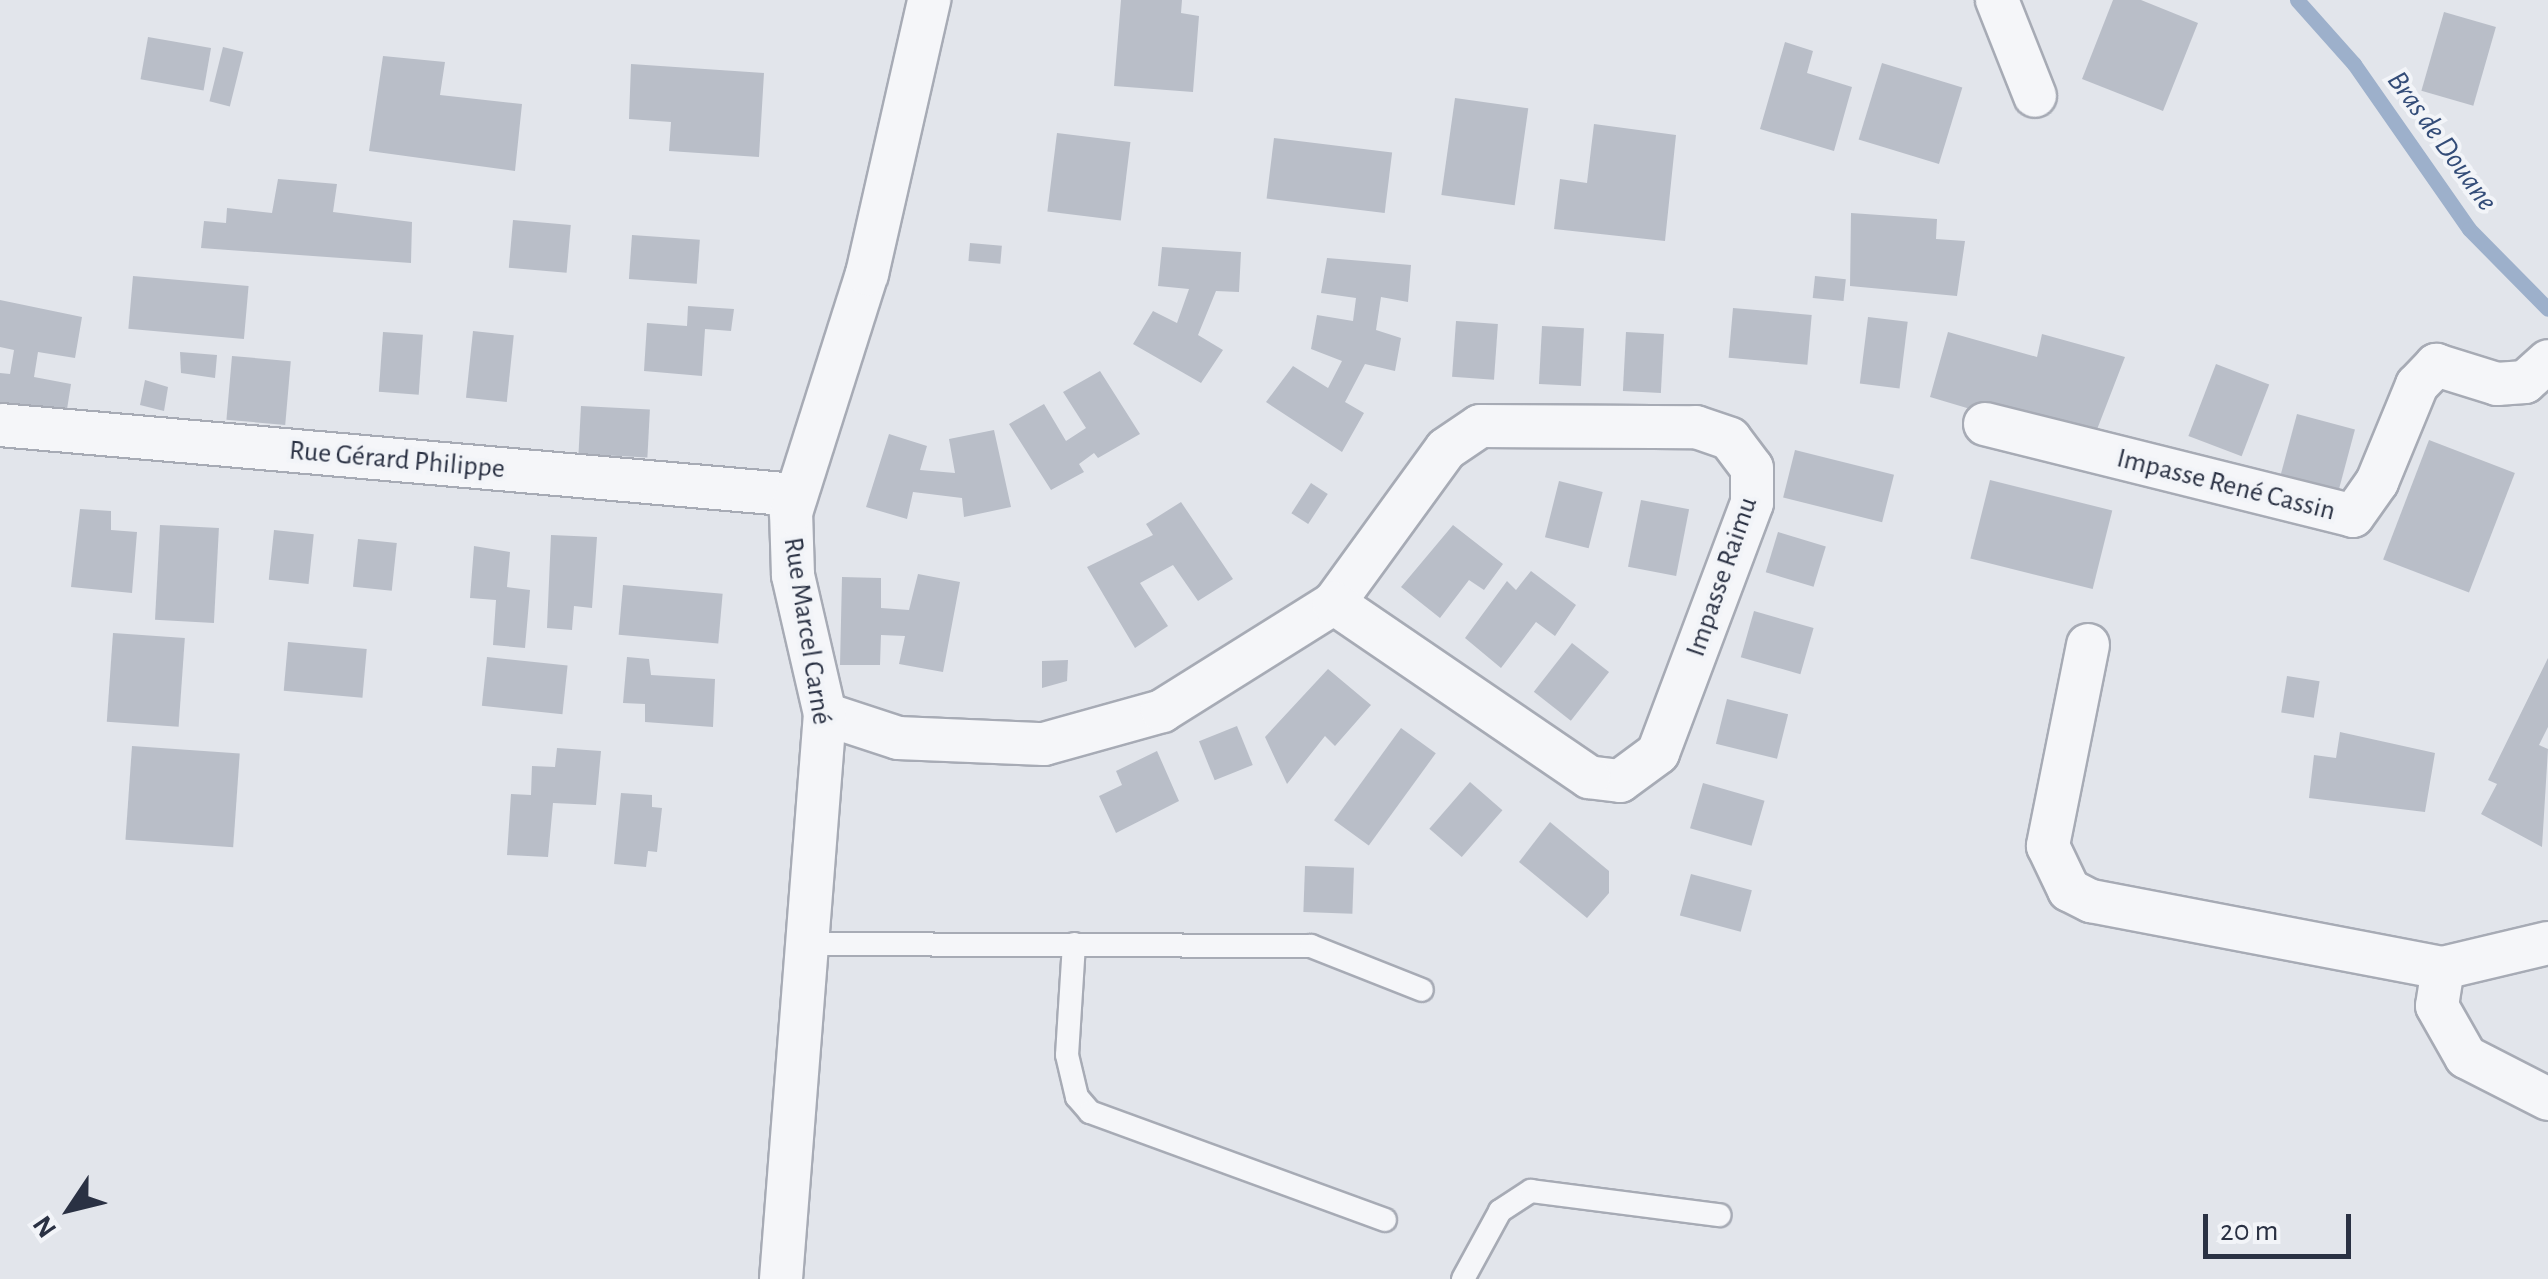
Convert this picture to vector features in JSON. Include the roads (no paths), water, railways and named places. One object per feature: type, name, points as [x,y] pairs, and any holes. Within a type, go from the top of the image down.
[{"type":"street","name":"Rue Marcel Carné","points":[[781,1279],[825,714],[793,575],[795,495],[867,274],[929,0]]},
{"type":"street","points":[[1996,0],[2036,96]]},
{"type":"street","name":"Impasse René Cassin","points":[[1985,424],[2352,516],[2378,482],[2416,385],[2436,365],[2497,384],[2524,382],[2548,361]]},
{"type":"street","name":"Rue Gérard Philippe","points":[[0,425],[795,495]]},
{"type":"street","name":"Impasse Raimu","points":[[825,714],[898,738],[1044,744],[1162,710],[1334,603],[1446,449],[1480,426],[1696,427],[1730,439],[1752,468],[1752,504],[1649,766],[1620,781],[1589,777],[1334,603]]},
{"type":"street","points":[[2088,645],[2048,846],[2069,890],[2091,901],[2444,968],[2548,943]]},
{"type":"street","points":[[2444,968],[2437,1006],[2466,1057],[2548,1099]]},
{"type":"lane","points":[[807,944],[1310,946],[1422,990]]},
{"type":"lane","points":[[1074,944],[1067,1055],[1077,1097],[1090,1112],[1384,1220]]},
{"type":"lane","points":[[1463,1279],[1500,1211],[1531,1191],[1719,1215]]},
{"type":"waterway","name":"Bras de Douane","points":[[2297,0],[2354,64],[2469,229],[2548,309]]}]
